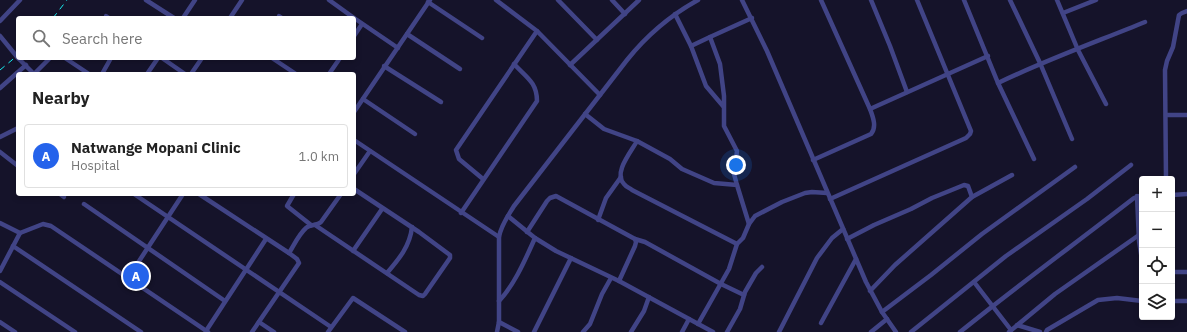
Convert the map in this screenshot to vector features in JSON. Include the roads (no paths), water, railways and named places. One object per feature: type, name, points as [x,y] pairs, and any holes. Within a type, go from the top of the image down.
[{"type":"street","points":[[0,21],[20,0]]},
{"type":"street","points":[[146,0],[171,16]]},
{"type":"street","points":[[184,16],[196,0]]},
{"type":"street","points":[[231,16],[242,0]]},
{"type":"street","points":[[329,0],[351,16]]},
{"type":"street","points":[[496,0],[537,30],[570,66],[600,95]]},
{"type":"street","points":[[558,0],[597,40]]},
{"type":"street","points":[[612,0],[625,14]]},
{"type":"street","points":[[570,66],[639,0]]},
{"type":"street","points":[[497,332],[499,322],[500,229],[514,206],[643,40],[675,14],[698,0]]},
{"type":"street","points":[[742,0],[767,50],[870,291],[896,332]]},
{"type":"street","points":[[813,160],[871,134],[874,127],[870,109],[821,0]]},
{"type":"street","points":[[870,0],[890,46],[907,92]]},
{"type":"street","points":[[830,199],[969,136],[971,131],[917,0]]},
{"type":"street","points":[[964,0],[998,83],[1034,159]]},
{"type":"street","points":[[1010,0],[1040,64],[1072,139]]},
{"type":"street","points":[[1057,0],[1078,50],[1106,104]]},
{"type":"street","points":[[1063,13],[1096,0]]},
{"type":"street","points":[[356,109],[429,1],[482,38]]},
{"type":"street","points":[[1166,176],[1166,61],[1173,47],[1179,15],[1187,11]]},
{"type":"street","points":[[675,14],[706,86],[723,106]]},
{"type":"street","points":[[690,46],[752,18]]},
{"type":"street","points":[[356,20],[398,48]]},
{"type":"street","points":[[998,83],[1040,64],[1145,22]]},
{"type":"street","points":[[356,33],[362,24]]},
{"type":"street","points":[[483,179],[459,158],[456,150],[537,30]]},
{"type":"street","points":[[407,34],[460,69]]},
{"type":"street","points":[[0,36],[16,56]]},
{"type":"street","points":[[710,37],[720,64],[724,91],[724,126],[737,151],[734,174],[749,224]]},
{"type":"street","points":[[870,109],[988,56]]},
{"type":"street","points":[[20,60],[32,72]]},
{"type":"street","points":[[36,72],[48,60]]},
{"type":"street","points":[[69,60],[86,72]]},
{"type":"street","points":[[103,72],[110,60]]},
{"type":"street","points":[[148,72],[157,60]]},
{"type":"street","points":[[165,60],[182,72]]},
{"type":"street","points":[[192,72],[201,60]]},
{"type":"street","points":[[275,60],[293,72]]},
{"type":"street","points":[[330,72],[339,60]]},
{"type":"street","points":[[461,213],[537,101],[537,94],[534,84],[514,64]]},
{"type":"street","points":[[18,72],[26,65]]},
{"type":"street","points":[[384,66],[441,102]]},
{"type":"street","points":[[0,88],[16,74]]},
{"type":"street","points":[[363,99],[415,134]]},
{"type":"street","points":[[585,114],[604,129],[637,141],[670,159],[682,169],[714,183],[737,185]]},
{"type":"street","points":[[1166,115],[1187,115]]},
{"type":"street","points":[[0,137],[16,129]]},
{"type":"street","points":[[356,141],[499,237]]},
{"type":"street","points":[[598,220],[606,198],[621,177],[622,168],[637,141]]},
{"type":"street","points":[[356,171],[370,151]]},
{"type":"street","points":[[0,152],[16,164]]},
{"type":"street","points":[[911,332],[1006,256],[1131,165]]},
{"type":"street","points":[[882,312],[985,232],[1075,167]]},
{"type":"street","points":[[870,291],[895,265],[972,197],[1012,175]]},
{"type":"street","points":[[621,177],[624,184],[632,190],[737,244]]},
{"type":"street","points":[[848,239],[932,198],[964,185],[968,186],[972,197]]},
{"type":"street","points":[[293,196],[288,206],[313,225],[419,295],[423,296],[450,258],[450,255],[412,227],[382,209],[356,190]]},
{"type":"street","points":[[698,324],[707,306],[722,284],[737,244],[745,234],[749,224],[755,216],[782,202],[805,193],[828,193]]},
{"type":"street","points":[[1175,195],[1187,194]]},
{"type":"street","points":[[137,196],[331,327]]},
{"type":"street","points":[[128,278],[182,196]]},
{"type":"street","points":[[202,196],[289,253],[297,259],[299,263],[252,332]]},
{"type":"street","points":[[289,253],[306,228],[321,222],[340,196]]},
{"type":"street","points":[[527,232],[547,201],[556,196],[598,220],[635,239],[645,242],[744,295]]},
{"type":"street","points":[[960,332],[992,306],[1139,197]]},
{"type":"street","points":[[84,204],[225,301]]},
{"type":"street","points":[[353,251],[382,209]]},
{"type":"street","points":[[508,216],[535,238],[713,332]]},
{"type":"street","points":[[0,223],[20,233]]},
{"type":"street","points":[[0,271],[20,233],[42,224],[51,226],[207,331],[266,239]]},
{"type":"street","points":[[386,273],[410,242],[412,227]]},
{"type":"street","points":[[779,332],[817,258],[832,238],[843,229]]},
{"type":"street","points":[[974,282],[1010,331],[1055,294],[1139,235]]},
{"type":"street","points":[[499,302],[519,272],[535,238]]},
{"type":"street","points":[[619,282],[633,254],[636,242],[635,239]]},
{"type":"street","points":[[13,246],[141,332]]},
{"type":"street","points":[[534,332],[571,258]]},
{"type":"street","points":[[821,322],[856,259]]},
{"type":"street","points":[[727,332],[740,308],[744,295],[756,273],[762,267]]},
{"type":"street","points":[[1175,272],[1187,272]]},
{"type":"street","points":[[583,332],[590,324],[602,294],[611,278]]},
{"type":"street","points":[[0,282],[75,332]]},
{"type":"street","points":[[631,332],[644,311],[649,297]]},
{"type":"street","points":[[328,332],[353,298],[405,332]]},
{"type":"street","points":[[1046,332],[1054,324],[1098,300],[1117,298],[1139,301]]},
{"type":"street","points":[[1175,301],[1187,301]]},
{"type":"street","points":[[682,332],[689,319]]},
{"type":"street","points":[[871,332],[887,319]]},
{"type":"street","points":[[0,322],[15,332]]},
{"type":"street","points":[[259,322],[274,332]]},
{"type":"street","points":[[499,322],[518,332]]},
{"type":"street","points":[[1017,325],[1040,332]]},
{"type":"railway","points":[[55,16],[67,0]]},
{"type":"railway","points":[[0,70],[16,57]]},
{"type":"place","name":"Natwange Mopani Clinic","points":[[136,276]]}]
